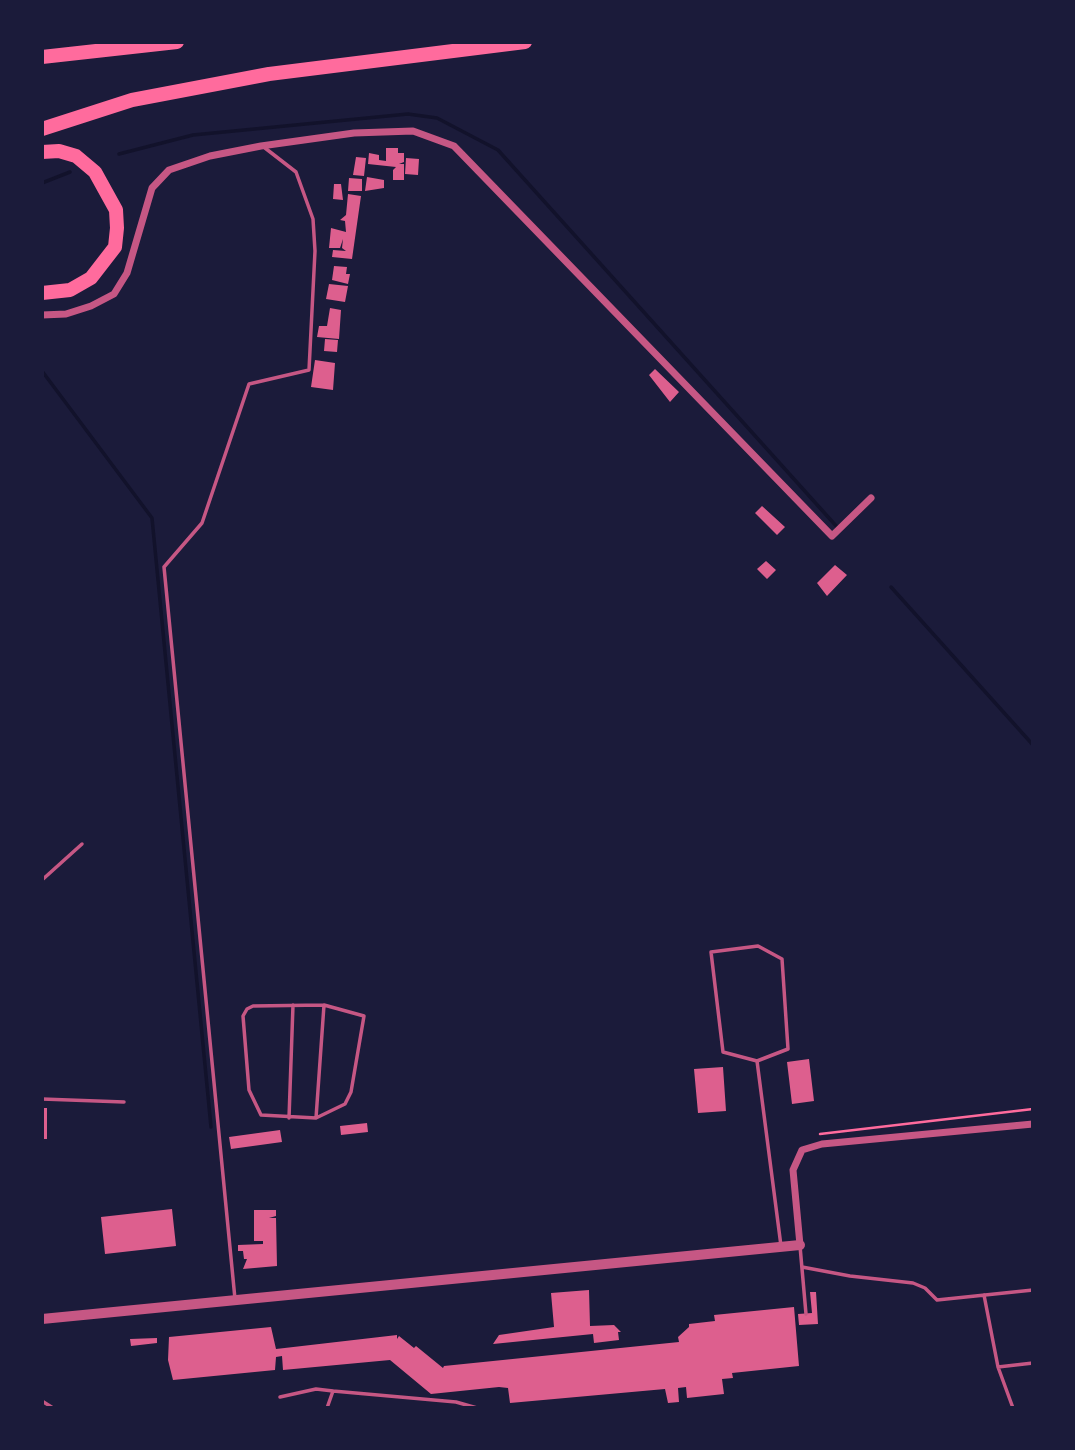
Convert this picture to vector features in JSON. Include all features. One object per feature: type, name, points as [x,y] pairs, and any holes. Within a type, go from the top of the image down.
[{"type":"highway","points":[[42,57],[177,42]]},
{"type":"highway","points":[[42,129],[132,100],[269,74],[525,42]]},
{"type":"highway","points":[[42,152],[59,151],[76,156],[94,172],[116,210],[117,228],[115,247],[91,278],[70,290],[42,293]]},
{"type":"street","points":[[42,315],[66,314],[91,306],[114,294],[127,273],[152,188],[169,170],[210,156],[261,146],[354,133],[413,131],[454,146],[832,537],[870,498]]},
{"type":"street","points":[[42,1317],[235,1301],[800,1245],[793,1170],[802,1150],[822,1144],[1033,1124]]},
{"type":"lane","points":[[235,1301],[164,567],[202,523],[249,384],[309,370],[315,251],[313,219],[296,172],[261,146]]},
{"type":"lane","points":[[42,880],[82,844]]},
{"type":"lane","points":[[758,946],[782,959],[788,1049],[757,1061],[723,1052],[711,952],[758,946]]},
{"type":"lane","points":[[289,1118],[293,1005]]},
{"type":"lane","points":[[293,1005],[324,1005],[355,1012],[364,1017],[351,1093],[345,1104],[316,1118],[261,1115],[254,1106],[249,1090],[243,1016],[253,1006],[293,1005]]},
{"type":"lane","points":[[316,1118],[324,1005]]},
{"type":"lane","points":[[757,1061],[781,1247]]},
{"type":"lane","points":[[42,1099],[124,1102]]},
{"type":"lane","points":[[800,1245],[806,1314]]},
{"type":"lane","points":[[802,1267],[913,1283],[925,1288],[937,1300],[1033,1290]]},
{"type":"lane","points":[[984,1295],[998,1367],[1013,1408]]},
{"type":"lane","points":[[998,1367],[1033,1363]]},
{"type":"lane","points":[[280,1397],[316,1389],[456,1402],[477,1408]]},
{"type":"lane","points":[[327,1408],[333,1391]]},
{"type":"lane","points":[[42,1401],[53,1408]]},
{"type":"path","points":[[802,1150],[820,1133],[1033,1109]]},
{"type":"building","points":[[386,148],[398,148],[398,153],[404,153],[404,162],[399,164],[404,164],[404,180],[393,180],[393,170],[396,167],[368,164],[369,153],[379,155],[379,160],[386,161]]},
{"type":"building","points":[[356,157],[366,158],[364,176],[353,175]]},
{"type":"building","points":[[406,158],[419,159],[418,175],[405,174]]},
{"type":"building","points":[[367,177],[384,180],[384,188],[365,191]]},
{"type":"building","points":[[349,178],[362,179],[362,191],[348,191]]},
{"type":"building","points":[[334,184],[341,184],[343,200],[333,199]]},
{"type":"building","points":[[348,194],[361,196],[352,259],[332,257],[333,250],[346,251],[342,248],[343,239],[340,248],[329,248],[331,228],[346,232],[345,221],[340,220],[346,215]]},
{"type":"building","points":[[334,266],[347,267],[346,274],[350,274],[348,284],[332,280]]},
{"type":"building","points":[[329,284],[348,286],[345,302],[326,299]]},
{"type":"building","points":[[330,308],[341,310],[339,339],[317,337],[319,326],[327,326]]},
{"type":"building","points":[[325,339],[338,340],[337,352],[324,351]]},
{"type":"building","points":[[315,360],[335,363],[333,390],[311,387]]},
{"type":"building","points":[[655,369],[679,392],[670,402],[649,375]]},
{"type":"building","points":[[762,506],[785,527],[777,535],[755,513]]},
{"type":"building","points":[[766,561],[776,570],[767,579],[757,569]]},
{"type":"building","points":[[835,565],[847,575],[827,596],[817,583]]},
{"type":"building","points":[[809,1059],[814,1101],[792,1104],[787,1062]]},
{"type":"building","points":[[723,1067],[726,1111],[698,1113],[694,1069]]},
{"type":"building","points":[[42,1108],[47,1108],[47,1139],[42,1139]]},
{"type":"building","points":[[367,1123],[368,1132],[341,1135],[340,1126]]},
{"type":"building","points":[[280,1130],[282,1142],[231,1149],[229,1137]]},
{"type":"building","points":[[172,1209],[176,1246],[105,1254],[101,1217]]},
{"type":"building","points":[[254,1210],[276,1210],[276,1216],[269,1218],[276,1218],[277,1266],[243,1269],[247,1259],[244,1259],[243,1251],[238,1251],[238,1245],[263,1244],[263,1241],[254,1241]]},
{"type":"building","points":[[589,1290],[590,1326],[614,1325],[621,1332],[618,1332],[619,1340],[594,1343],[593,1334],[493,1344],[499,1335],[554,1327],[551,1293]]},
{"type":"building","points":[[810,1292],[816,1292],[818,1324],[799,1325],[798,1314],[812,1313]]},
{"type":"building","points":[[794,1307],[799,1366],[732,1373],[733,1378],[722,1379],[724,1394],[687,1398],[686,1387],[678,1388],[679,1402],[668,1403],[665,1389],[510,1403],[508,1388],[431,1394],[390,1360],[283,1370],[282,1356],[276,1357],[275,1370],[173,1380],[168,1360],[169,1337],[271,1327],[276,1349],[397,1335],[397,1339],[399,1336],[414,1348],[416,1346],[443,1368],[679,1342],[678,1337],[689,1324],[715,1321],[714,1315]]},
{"type":"building","points":[[157,1338],[157,1343],[131,1346],[130,1339]]},
{"type":"waterway","points":[[119,154],[193,135],[408,114],[437,118],[498,150],[838,528]]},
{"type":"waterway","points":[[42,183],[70,172]]},
{"type":"waterway","points":[[42,371],[152,518],[211,1127]]},
{"type":"waterway","points":[[891,587],[1033,745]]}]
